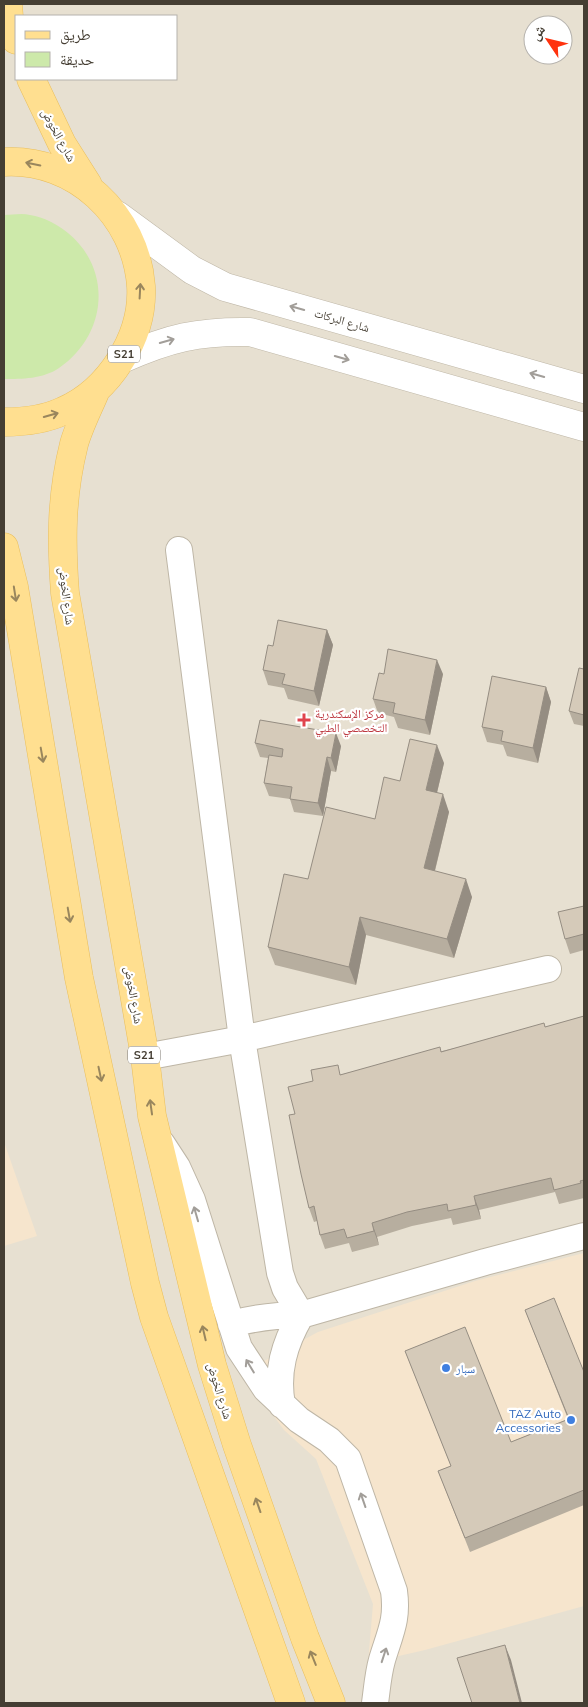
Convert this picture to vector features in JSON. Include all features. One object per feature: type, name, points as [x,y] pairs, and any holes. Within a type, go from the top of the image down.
[{"type":"main road","points":[[8,4],[9,17],[15,37]]},
{"type":"main road","name":"شارع الخوض","points":[[31,80],[62,144],[90,188]]},
{"type":"main road","name":"S21","points":[[4,162],[21,161],[58,169],[90,188],[117,215],[134,249],[141,287],[136,324],[122,360],[96,390],[63,411],[26,422],[4,422]]},
{"type":"main road","name":"شارع الخوض","points":[[96,390],[74,442],[64,492],[62,548],[65,593],[157,1136],[212,1365],[305,1638],[331,1703]]},
{"type":"main road","points":[[4,547],[14,587],[79,978],[154,1317],[291,1703]]},
{"type":"street","name":"شارع البركات","points":[[117,215],[192,270],[226,286],[584,389]]},
{"type":"street","points":[[122,360],[157,344],[186,335],[218,331],[250,332],[584,427]]},
{"type":"street","points":[[179,550],[242,1039],[280,1273],[285,1288],[301,1315]]},
{"type":"street","points":[[145,1057],[242,1039],[548,969]]},
{"type":"street","points":[[157,1136],[177,1167],[192,1200],[239,1348],[251,1369],[266,1389],[282,1405],[299,1420],[330,1440],[348,1459],[394,1591],[396,1608],[394,1625],[381,1662],[375,1703]]},
{"type":"street","points":[[231,1324],[269,1316],[301,1315],[485,1262],[584,1236]]},
{"type":"street","points":[[282,1405],[280,1389],[284,1350],[301,1315]]},
{"type":"shaded area","points":[[4,4],[584,4],[584,1703],[4,1703]]},
{"type":"shaded area","points":[[4,1142],[37,1236],[4,1246]]},
{"type":"shaded area","points":[[584,1253],[584,1606],[425,1650],[368,1663],[373,1604],[316,1459],[284,1430],[242,1373],[318,1332],[475,1281]]},
{"type":"green space","points":[[24,214],[40,217],[64,230],[83,248],[92,265],[98,283],[95,321],[87,338],[75,354],[59,368],[39,376],[4,379],[4,215]]},
{"type":"building","points":[[278,620],[327,630],[314,691],[282,684],[285,674],[263,670],[268,645],[273,646]]},
{"type":"building","points":[[388,649],[437,660],[425,720],[393,713],[395,703],[373,699],[379,673],[384,674]]},
{"type":"building","points":[[579,668],[584,669],[584,715],[569,711]]},
{"type":"building","points":[[492,676],[546,687],[533,748],[501,741],[503,731],[482,727]]},
{"type":"building","points":[[260,720],[336,733],[331,758],[327,757],[318,803],[290,799],[292,787],[264,783],[269,755],[282,757],[283,749],[255,743]]},
{"type":"building","points":[[410,739],[437,745],[426,790],[443,794],[424,868],[466,879],[447,939],[360,917],[349,967],[268,947],[284,874],[308,879],[326,807],[375,819],[384,777],[400,781]]},
{"type":"building","points":[[584,906],[584,934],[565,939],[558,912]]},
{"type":"building","points":[[584,1016],[584,1180],[580,1181],[581,1183],[554,1190],[551,1178],[474,1196],[476,1205],[448,1211],[447,1204],[407,1212],[372,1223],[374,1231],[347,1238],[344,1229],[320,1235],[314,1206],[309,1208],[301,1174],[289,1115],[295,1114],[288,1087],[313,1081],[311,1070],[338,1065],[340,1075],[440,1047],[441,1052],[544,1023],[545,1027]]},
{"type":"building","points":[[554,1298],[584,1372],[584,1490],[465,1538],[438,1471],[451,1466],[405,1351],[465,1327],[511,1442],[569,1419],[525,1310]]},
{"type":"building","points":[[505,1645],[520,1703],[472,1703],[457,1658]]},
{"type":"place","name":"مركز الإسكندرية التخصصي الطبي","points":[[304,720]]},
{"type":"place","name":"سبار","points":[[446,1368]]},
{"type":"place","name":"TAZ Auto Accessories","points":[[571,1420]]}]
